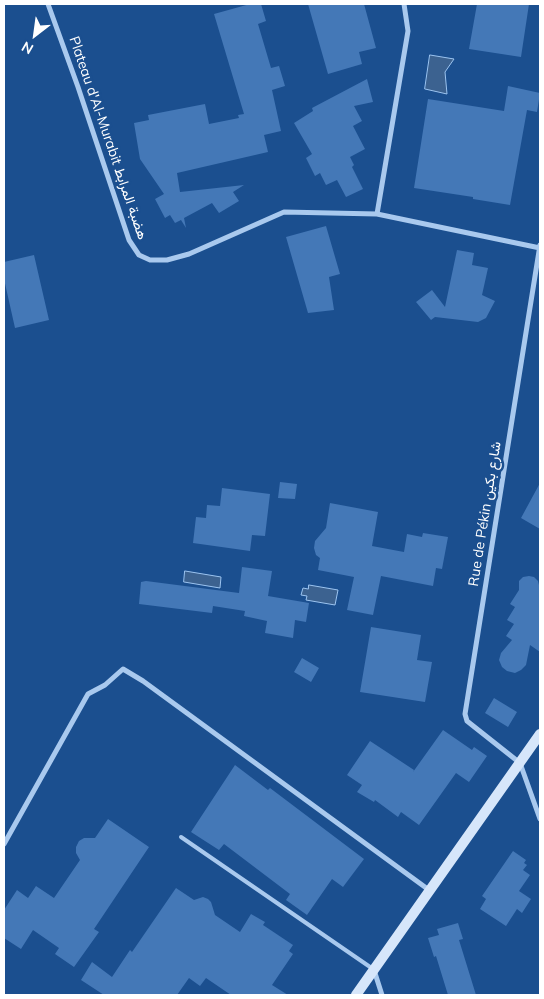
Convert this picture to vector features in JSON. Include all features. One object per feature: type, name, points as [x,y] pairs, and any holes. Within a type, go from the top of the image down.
[{"type":"street","name":"Plateau d'Al-Murabit هضبة المرابط","points":[[48,4],[78,86],[129,240],[138,255],[150,260],[168,260],[189,254],[284,212],[378,214],[540,247]]},
{"type":"street","points":[[378,214],[408,31],[404,4]]},
{"type":"street","name":"Rue de Pékin شارع بكين","points":[[520,763],[467,721],[465,714],[540,247]]},
{"type":"street","points":[[4,844],[88,694],[104,685],[123,669],[143,681],[429,890]]},
{"type":"street","points":[[356,995],[540,734]]},
{"type":"street","points":[[520,763],[540,819]]},
{"type":"street","points":[[374,970],[382,995]]},
{"type":"lane","points":[[181,837],[374,970]]},
{"type":"water","points":[[430,55],[454,59],[445,72],[447,94],[425,89]]},
{"type":"water","points":[[185,571],[221,577],[220,588],[184,582]]},
{"type":"water","points":[[309,585],[338,590],[335,605],[306,600],[307,596],[301,595],[303,588],[308,589]]},
{"type":"building","points":[[250,4],[261,4],[266,21],[258,24],[271,68],[279,66],[285,86],[272,90],[281,131],[264,135],[268,152],[177,173],[180,192],[244,185],[233,192],[239,201],[219,213],[212,203],[184,218],[186,228],[181,220],[175,223],[170,215],[165,218],[155,199],[164,194],[140,159],[134,123],[149,120],[148,115],[205,104],[209,124],[239,118],[238,115],[244,114],[214,14]]},
{"type":"building","points":[[308,4],[364,4],[376,48],[359,52],[362,64],[328,74]]},
{"type":"building","points":[[477,4],[529,4],[521,57],[469,49]]},
{"type":"building","points":[[367,79],[373,102],[354,106],[362,121],[353,126],[365,149],[350,157],[354,165],[352,167],[363,189],[346,197],[337,180],[326,185],[320,173],[315,176],[306,158],[312,154],[294,123],[313,111],[312,108]]},
{"type":"building","points":[[508,86],[540,93],[537,112],[527,110],[510,205],[414,188],[428,99],[504,111]]},
{"type":"building","points":[[326,226],[340,274],[329,277],[334,310],[308,313],[286,237]]},
{"type":"building","points":[[457,250],[474,253],[472,265],[488,268],[482,295],[495,301],[486,318],[478,322],[435,317],[431,320],[416,302],[432,290],[445,307]]},
{"type":"building","points":[[34,255],[49,320],[15,328],[4,279],[4,262]]},
{"type":"building","points":[[280,482],[297,484],[295,499],[278,498]]},
{"type":"building","points":[[540,483],[540,529],[521,518]]},
{"type":"building","points":[[222,488],[270,494],[265,536],[252,535],[250,551],[193,543],[196,517],[206,518],[207,505],[220,506]]},
{"type":"building","points":[[330,503],[378,512],[372,546],[404,552],[407,534],[422,537],[423,533],[448,537],[442,569],[436,568],[433,586],[381,576],[373,615],[347,610],[354,577],[318,570],[320,558],[316,555],[314,548],[315,541],[326,528]]},
{"type":"building","points":[[242,567],[272,571],[268,596],[309,603],[306,622],[295,620],[293,638],[265,633],[267,621],[244,616],[245,611],[213,606],[212,613],[139,604],[141,582],[146,581],[239,593]]},
{"type":"building","points":[[523,577],[534,577],[538,581],[540,589],[540,652],[530,645],[526,665],[515,673],[507,671],[502,667],[499,660],[501,653],[512,640],[506,636],[514,624],[507,620],[515,607],[510,604],[519,590],[519,581]]},
{"type":"building","points":[[371,627],[421,635],[417,660],[432,662],[425,702],[360,692]]},
{"type":"building","points":[[302,658],[319,668],[311,682],[294,672]]},
{"type":"building","points":[[494,698],[517,712],[508,727],[485,713]]},
{"type":"building","points":[[443,730],[472,750],[474,747],[487,756],[469,782],[456,773],[419,825],[401,812],[398,817],[375,800],[374,802],[357,792],[362,785],[347,775],[370,741],[414,770],[413,772]]},
{"type":"building","points":[[235,765],[268,790],[270,788],[364,859],[343,887],[332,879],[307,915],[286,900],[290,894],[224,844],[219,850],[191,832]]},
{"type":"building","points":[[108,819],[149,847],[94,929],[99,932],[74,967],[55,954],[59,948],[33,930],[21,949],[4,938],[4,910],[17,890],[28,898],[36,886],[54,898],[80,860],[76,853],[79,841],[84,838],[95,838]]},
{"type":"building","points":[[513,851],[526,860],[524,863],[527,865],[523,870],[530,875],[519,891],[531,899],[522,913],[517,909],[506,926],[480,909],[486,899],[482,896]]},
{"type":"building","points":[[176,888],[194,900],[203,897],[208,899],[211,902],[215,915],[240,932],[251,914],[265,922],[263,925],[293,945],[289,951],[293,954],[272,985],[288,995],[231,995],[206,978],[200,986],[189,978],[177,995],[104,995],[81,980],[92,962],[112,977],[130,950],[132,952]]},
{"type":"building","points":[[458,923],[463,939],[459,940],[476,995],[448,995],[436,956],[434,957],[428,938],[439,935],[437,929]]}]
